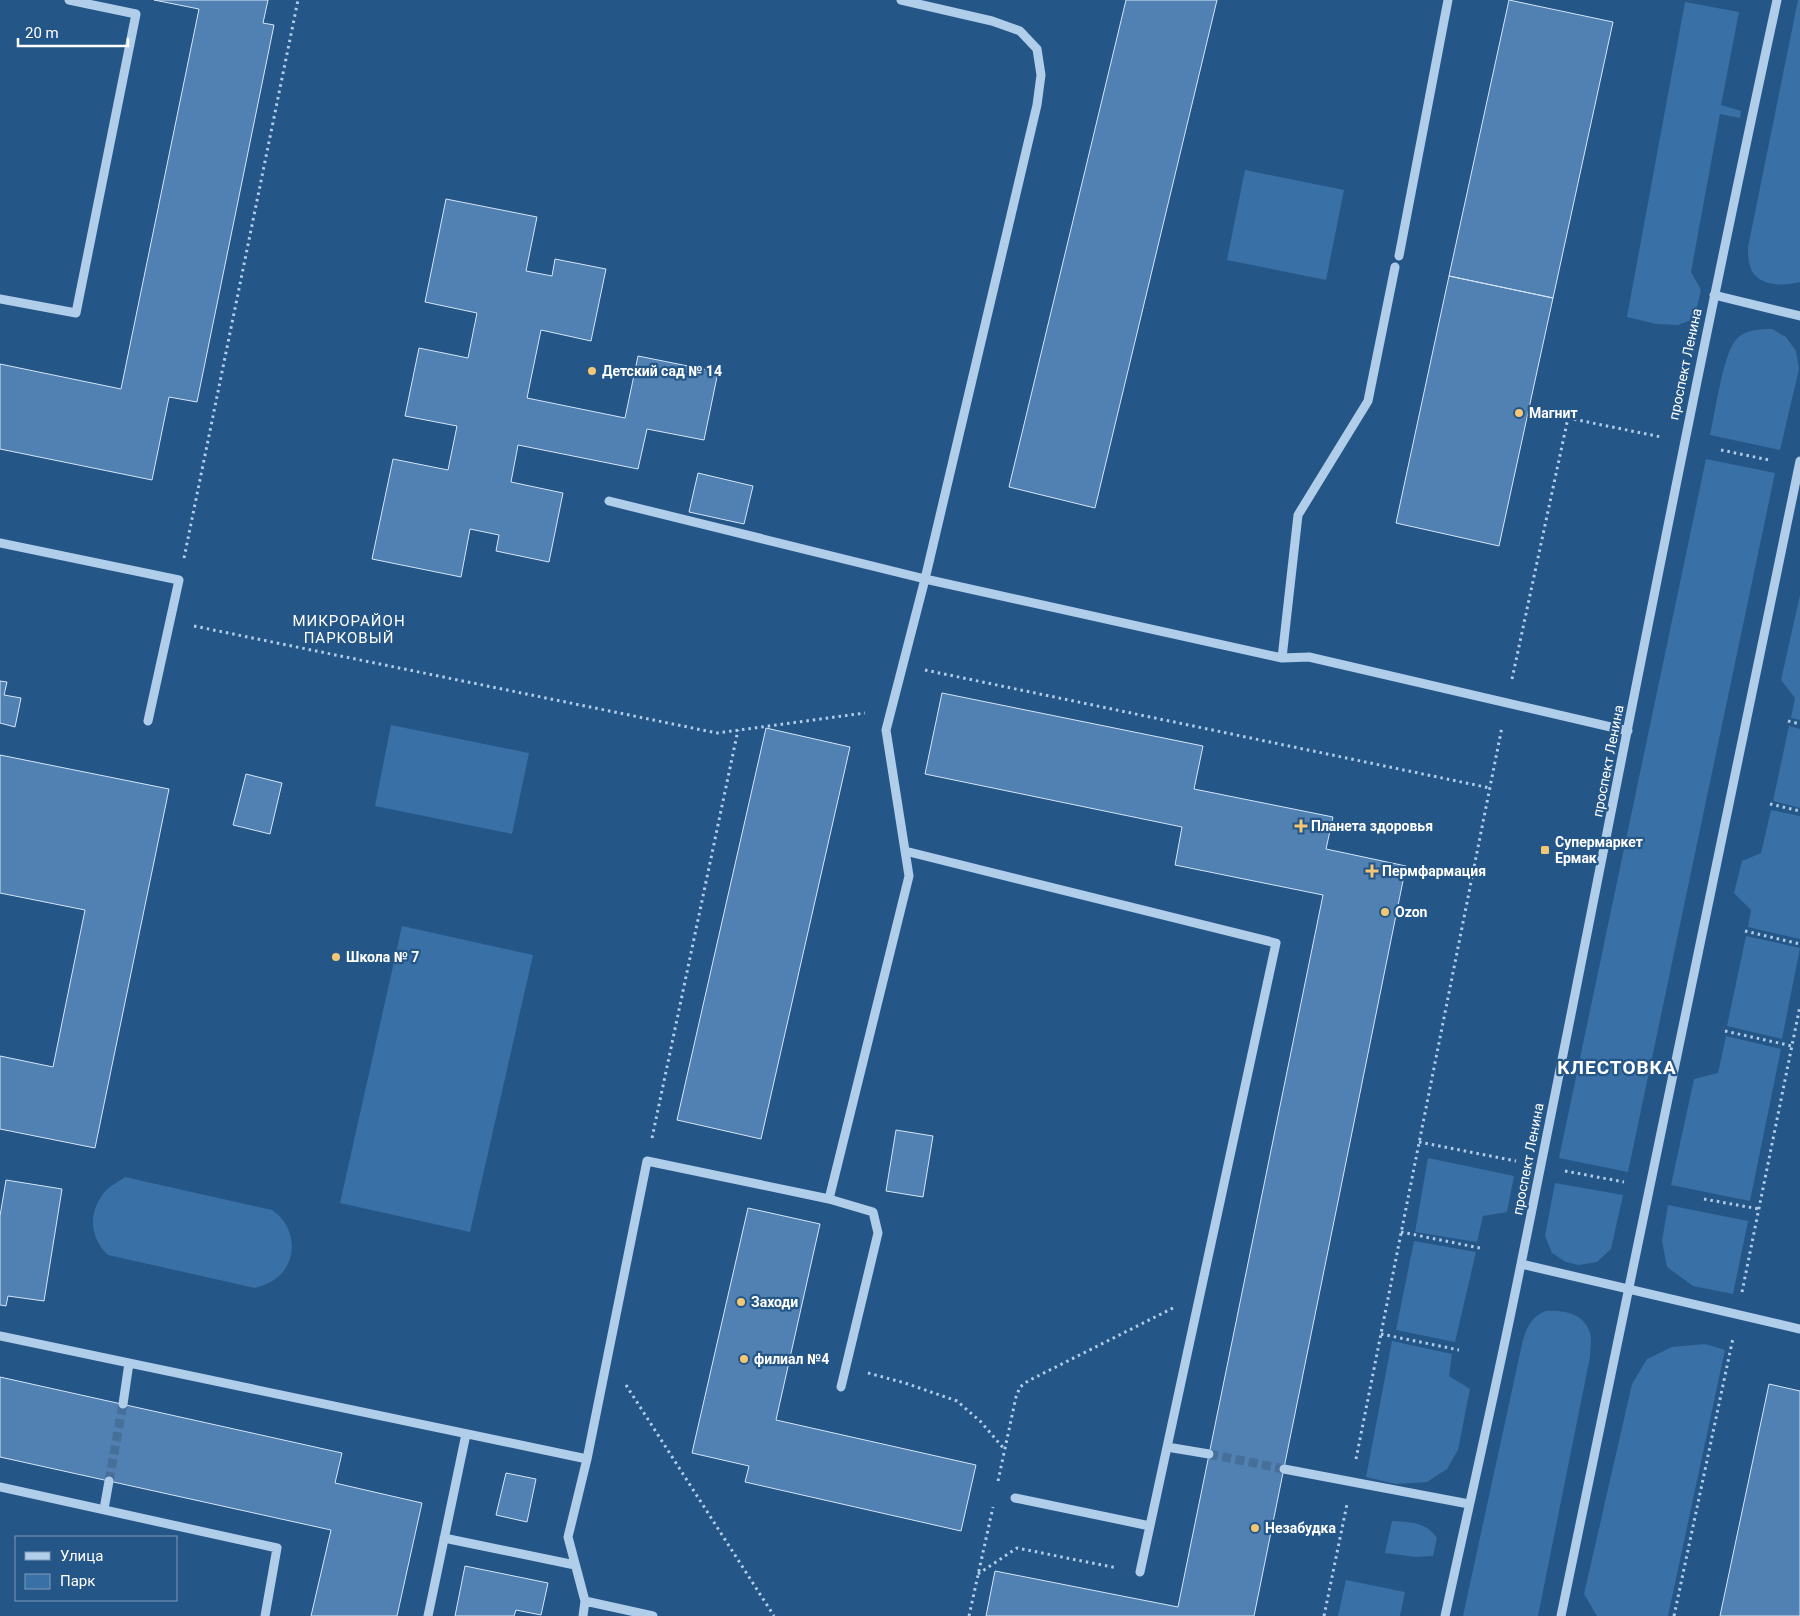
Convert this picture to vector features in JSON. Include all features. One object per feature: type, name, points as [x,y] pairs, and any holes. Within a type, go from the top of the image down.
[{"type":"street","points":[[0,299],[76,313],[136,14],[69,0]]},
{"type":"street","points":[[829,1199],[909,876],[886,730],[925,579],[1034,115],[1041,75],[1037,49],[1020,32],[992,21],[901,0]]},
{"type":"street","points":[[1398,256],[1448,0]]},
{"type":"street","name":"проспект Ленина","points":[[1445,1616],[1521,1264],[1714,295],[1777,0]]},
{"type":"street","points":[[1282,658],[1298,515],[1368,401],[1395,267]]},
{"type":"street","points":[[1714,295],[1800,316]]},
{"type":"street","points":[[1561,1616],[1800,461]]},
{"type":"street","points":[[609,501],[925,579],[1282,658],[1308,657],[1628,731]]},
{"type":"street","points":[[0,543],[179,580],[148,721]]},
{"type":"street","points":[[905,851],[1276,943],[1140,1572]]},
{"type":"street","points":[[583,1616],[586,1601],[568,1537],[587,1459],[647,1161],[829,1199],[873,1212],[878,1233],[841,1386]]},
{"type":"street","points":[[1521,1264],[1800,1329]]},
{"type":"street","points":[[0,1336],[587,1459]]},
{"type":"street","points":[[123,1404],[129,1364]]},
{"type":"street","points":[[428,1616],[466,1434]]},
{"type":"street","points":[[1167,1446],[1209,1454]]},
{"type":"street","points":[[1284,1469],[1469,1504]]},
{"type":"street","points":[[104,1509],[109,1481]]},
{"type":"street","points":[[0,1487],[278,1548],[265,1616]]},
{"type":"street","points":[[1015,1498],[1150,1526]]},
{"type":"street","points":[[444,1538],[575,1565]]},
{"type":"street","points":[[586,1601],[653,1616]]},
{"type":"path","points":[[179,580],[298,0]]},
{"type":"path","points":[[1324,1616],[1507,703],[1568,418],[1661,437]]},
{"type":"path","points":[[1721,450],[1769,460]]},
{"type":"path","points":[[170,621],[717,733],[891,710]]},
{"type":"path","points":[[902,665],[1490,788]]},
{"type":"path","points":[[1788,721],[1800,724]]},
{"type":"path","points":[[647,1161],[738,730]]},
{"type":"path","points":[[1770,804],[1800,811]]},
{"type":"path","points":[[1745,931],[1800,944]]},
{"type":"path","points":[[1725,1031],[1792,1046]]},
{"type":"path","points":[[1419,1142],[1516,1161]]},
{"type":"path","points":[[1565,1171],[1624,1182]]},
{"type":"path","points":[[1704,1199],[1759,1209]]},
{"type":"path","points":[[1401,1232],[1480,1248]]},
{"type":"path","points":[[997,1488],[1016,1397],[1020,1387],[1028,1381],[1200,1294]]},
{"type":"path","points":[[1380,1334],[1459,1350]]},
{"type":"path","points":[[608,1357],[774,1616]]},
{"type":"path","points":[[846,1367],[906,1383],[957,1401],[981,1422],[1005,1450]]},
{"type":"path","points":[[969,1616],[994,1498]]},
{"type":"path","points":[[978,1574],[1017,1548],[1140,1572]]},
{"type":"green space","points":[[1798,0],[1800,0],[1800,282],[1774,284],[1761,280],[1752,271],[1748,247]]},
{"type":"green space","points":[[1685,2],[1739,12],[1721,105],[1741,111],[1740,118],[1720,114],[1691,272],[1701,290],[1694,319],[1678,325],[1656,324],[1627,317]]},
{"type":"green space","points":[[1245,170],[1344,190],[1326,280],[1227,260]]},
{"type":"green space","points":[[1772,329],[1786,337],[1796,351],[1799,369],[1780,450],[1710,435],[1723,372],[1735,341],[1747,332]]},
{"type":"green space","points":[[1706,459],[1775,473],[1628,1172],[1559,1158]]},
{"type":"green space","points":[[1800,595],[1800,720],[1791,718],[1795,698],[1781,680]]},
{"type":"green space","points":[[391,725],[529,753],[512,834],[375,806]]},
{"type":"green space","points":[[1789,726],[1800,729],[1800,808],[1773,801]]},
{"type":"green space","points":[[1771,810],[1800,816],[1800,939],[1748,927],[1751,910],[1734,893],[1742,861],[1761,853]]},
{"type":"green space","points":[[402,926],[533,955],[470,1232],[340,1203]]},
{"type":"green space","points":[[1746,936],[1800,948],[1782,1039],[1727,1026]]},
{"type":"green space","points":[[1726,1036],[1781,1049],[1750,1201],[1671,1185],[1694,1079],[1718,1073]]},
{"type":"green space","points":[[1428,1158],[1514,1176],[1507,1212],[1483,1216],[1477,1242],[1415,1232]]},
{"type":"green space","points":[[125,1177],[272,1210],[285,1223],[289,1231],[292,1248],[291,1257],[287,1265],[276,1278],[255,1288],[108,1255],[95,1234],[93,1218],[98,1202],[105,1191]]},
{"type":"green space","points":[[1555,1183],[1623,1195],[1611,1249],[1597,1262],[1579,1265],[1566,1262],[1552,1253],[1545,1236]]},
{"type":"green space","points":[[1668,1205],[1748,1221],[1733,1294],[1693,1286],[1667,1267],[1662,1241]]},
{"type":"green space","points":[[1414,1241],[1476,1252],[1455,1342],[1396,1330]]},
{"type":"green space","points":[[1546,1311],[1566,1312],[1578,1317],[1587,1326],[1591,1342],[1590,1357],[1538,1616],[1463,1616],[1522,1344],[1532,1320]]},
{"type":"green space","points":[[1392,1341],[1452,1354],[1449,1376],[1470,1389],[1458,1450],[1447,1469],[1427,1482],[1396,1484],[1366,1477]]},
{"type":"green space","points":[[1705,1344],[1725,1350],[1668,1616],[1597,1616],[1584,1594],[1632,1384],[1647,1359],[1672,1347]]},
{"type":"green space","points":[[1392,1521],[1417,1524],[1433,1533],[1437,1538],[1433,1556],[1416,1557],[1385,1553]]},
{"type":"green space","points":[[1346,1580],[1405,1592],[1400,1616],[1338,1616]]},
{"type":"building","points":[[154,0],[268,0],[263,23],[274,25],[197,402],[169,397],[152,480],[0,449],[0,364],[121,389],[199,9]]},
{"type":"building","points":[[1126,0],[1217,0],[1095,508],[1009,487]]},
{"type":"building","points":[[1509,0],[1613,22],[1553,298],[1449,276]]},
{"type":"building","points":[[446,199],[537,217],[526,271],[552,276],[555,259],[606,269],[591,341],[541,330],[527,398],[625,418],[638,356],[718,372],[704,440],[647,429],[638,469],[518,445],[511,482],[563,493],[549,562],[496,551],[499,535],[470,529],[461,577],[372,559],[393,459],[448,470],[457,426],[405,416],[419,348],[468,358],[477,313],[425,302]]},
{"type":"building","points":[[1449,276],[1553,298],[1499,546],[1396,523]]},
{"type":"building","points":[[698,473],[753,486],[744,524],[689,512]]},
{"type":"building","points":[[0,681],[7,682],[4,695],[21,698],[15,727],[0,723]]},
{"type":"building","points":[[942,693],[1203,746],[1194,789],[1333,817],[1326,849],[1406,866],[1254,1616],[986,1616],[995,1571],[1178,1607],[1323,895],[1175,865],[1182,827],[925,774]]},
{"type":"building","points":[[766,728],[850,747],[761,1139],[677,1120]]},
{"type":"building","points":[[0,755],[169,789],[95,1148],[0,1129],[0,1056],[53,1067],[85,910],[0,893]]},
{"type":"building","points":[[246,774],[282,783],[270,834],[233,825]]},
{"type":"building","points":[[896,1130],[933,1136],[923,1197],[886,1191]]},
{"type":"building","points":[[6,1180],[62,1189],[44,1301],[8,1296],[6,1306],[0,1305],[0,1216]]},
{"type":"building","points":[[748,1208],[820,1224],[776,1420],[976,1465],[961,1531],[745,1482],[749,1466],[692,1453]]},
{"type":"building","points":[[0,1377],[342,1453],[335,1483],[422,1503],[397,1616],[311,1616],[331,1530],[0,1457]]},
{"type":"building","points":[[1769,1384],[1800,1391],[1800,1616],[1720,1616]]},
{"type":"building","points":[[506,1473],[536,1479],[527,1522],[496,1515]]},
{"type":"building","points":[[465,1566],[548,1583],[541,1615],[516,1610],[514,1616],[455,1616]]},
{"type":"tunnel","points":[[109,1481],[123,1404]]},
{"type":"tunnel","points":[[1209,1454],[1284,1469]]},
{"type":"place","name":"Детский сад № 14","points":[[592,371]]},
{"type":"place","name":"Магнит","points":[[1519,413]]},
{"type":"place","name":"Планета здоровья","points":[[1301,826]]},
{"type":"place","name":"Супермаркет Ермак","points":[[1545,850]]},
{"type":"place","name":"Пермфармация","points":[[1372,871]]},
{"type":"place","name":"Ozon","points":[[1385,912]]},
{"type":"place","name":"Школа № 7","points":[[336,957]]},
{"type":"place","name":"Заходи","points":[[741,1302]]},
{"type":"place","name":"филиал №4","points":[[744,1359]]},
{"type":"place","name":"Незабудка","points":[[1255,1528]]},
{"type":"district","name":"МИКРОРАЙОН ПАРКОВЫЙ","points":[[349,630]]},
{"type":"district","name":"КЛЕСТОВКА","points":[[1617,1067]]}]
